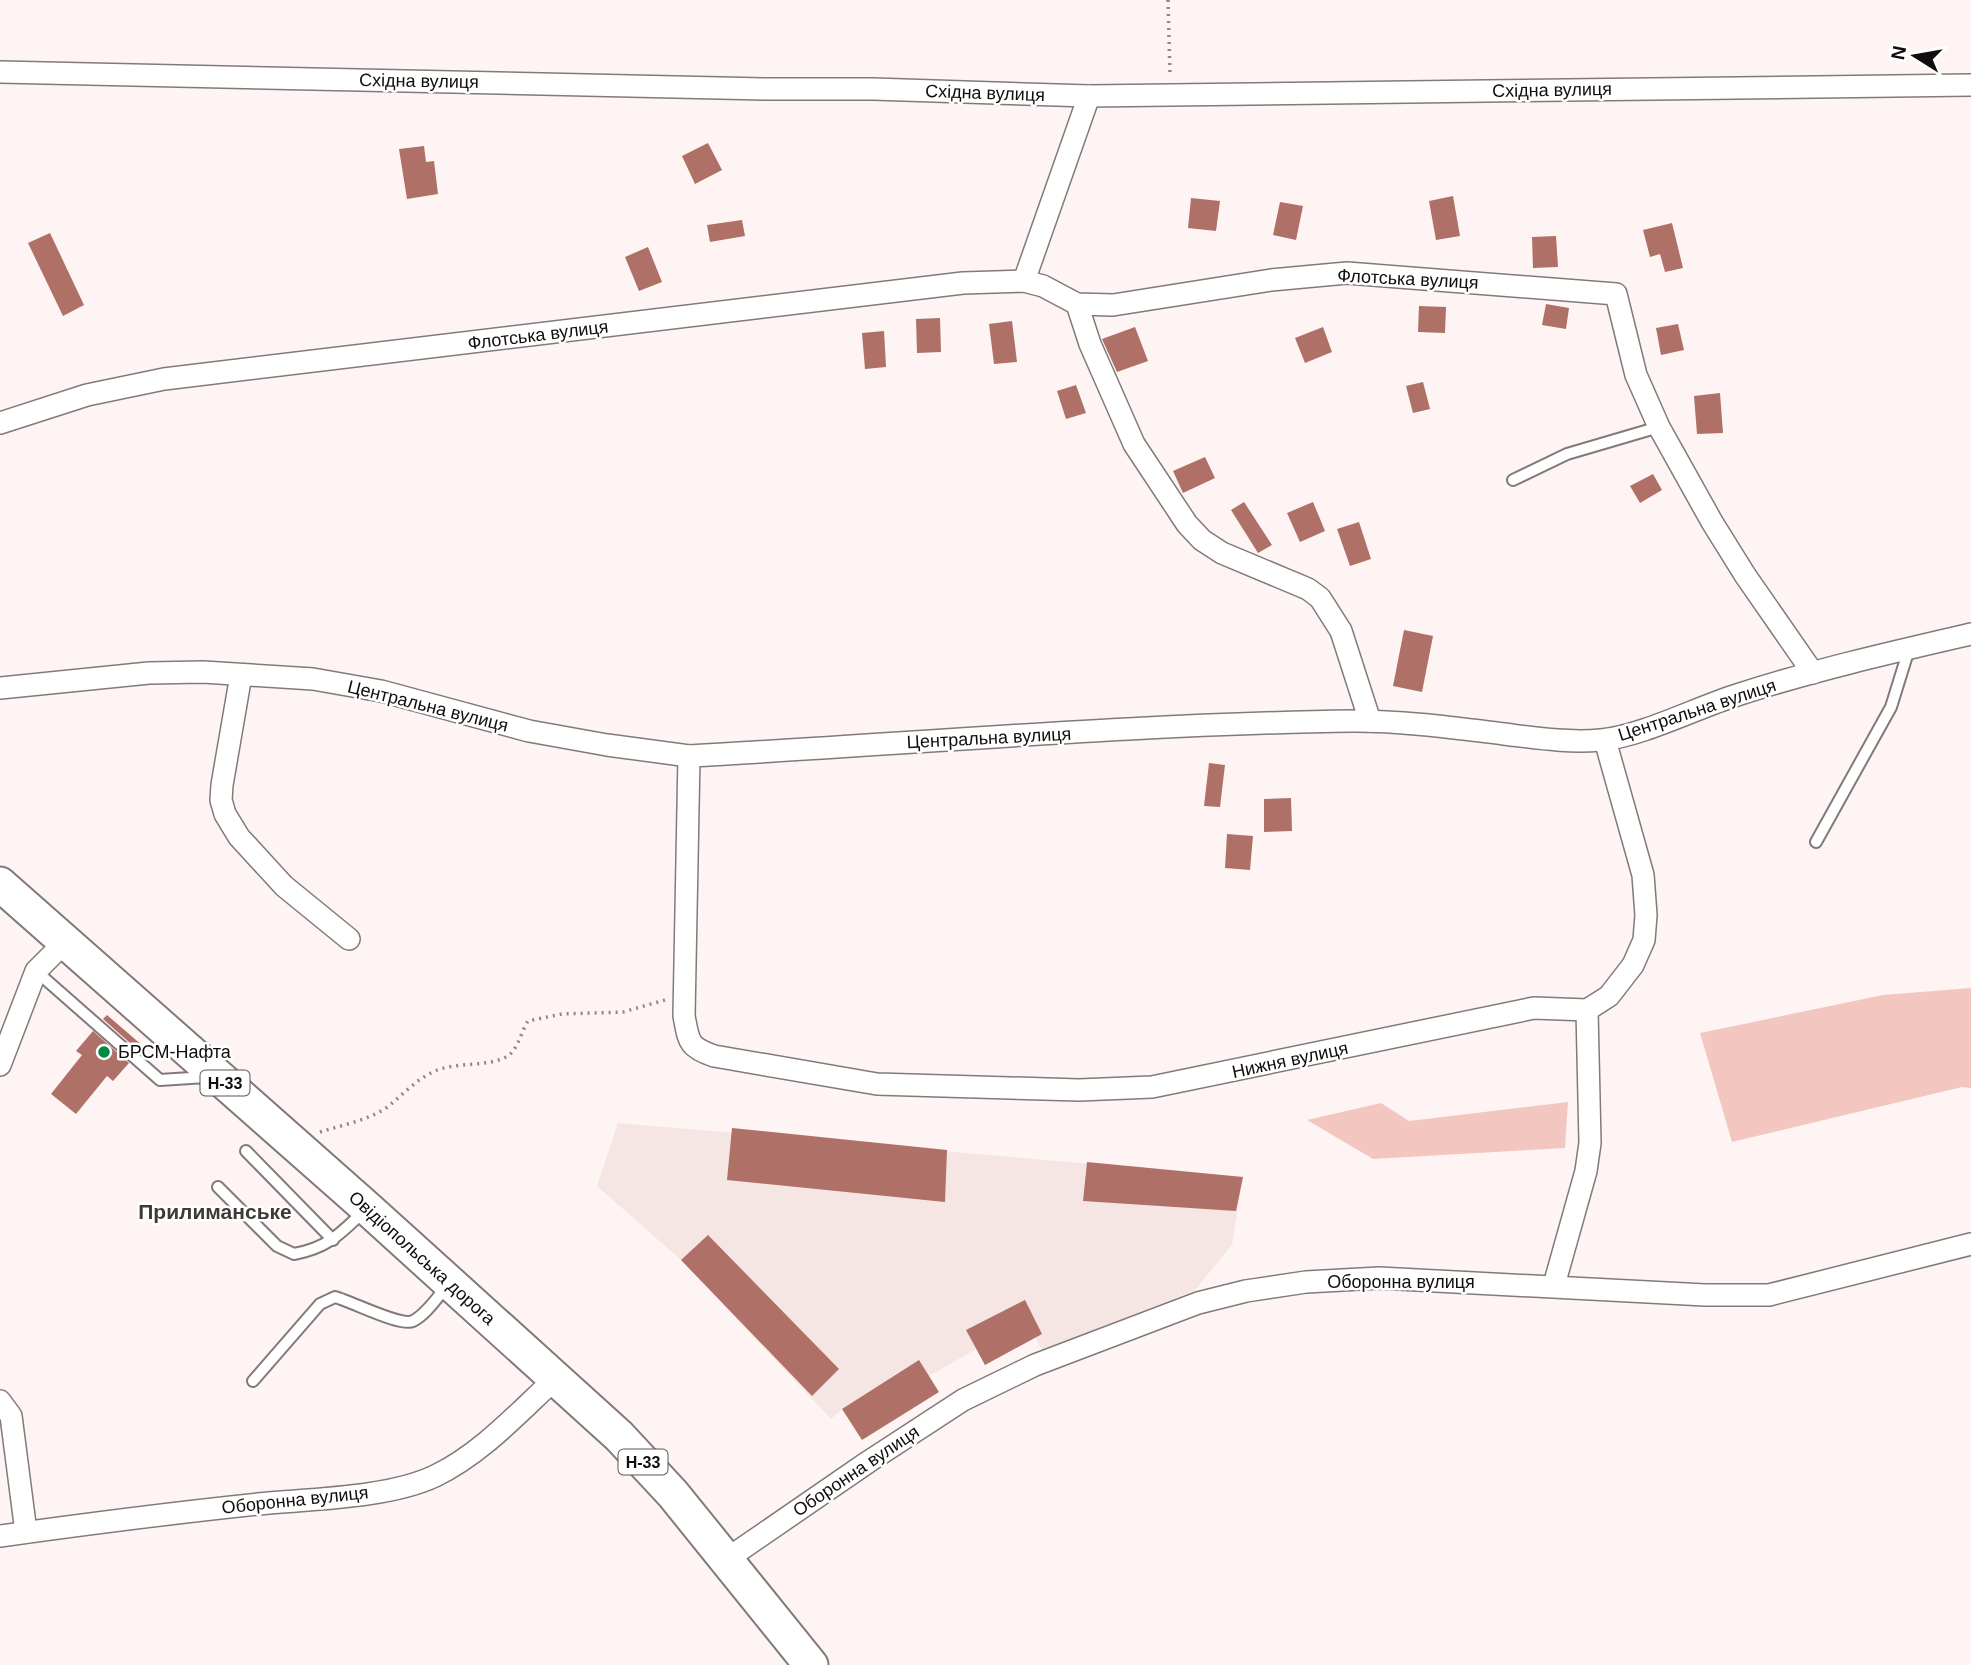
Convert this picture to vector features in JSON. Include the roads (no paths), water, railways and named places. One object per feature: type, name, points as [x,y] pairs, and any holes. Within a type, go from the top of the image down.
[{"type":"main road","name":"Овідіопольська дорога","points":[[0,884],[367,1208],[636,1454],[727,1559],[811,1665]]},
{"type":"street","name":"Східна вулиця","points":[[0,72],[873,89],[1089,96],[1971,85]]},
{"type":"street","points":[[1024,281],[1089,96]]},
{"type":"street","name":"Флотська вулиця","points":[[0,423],[87,395],[164,379],[963,283],[1024,281],[1043,286],[1077,304],[1113,305],[1271,280],[1347,274],[1616,294],[1636,375],[1659,427]]},
{"type":"street","points":[[1077,304],[1090,344],[1134,444],[1187,524],[1202,540],[1222,553],[1308,589],[1320,598],[1341,631],[1370,721]]},
{"type":"street","points":[[1659,427],[1745,575],[1813,673]]},
{"type":"street","name":"Центральна вулиця","points":[[0,688],[149,673],[203,672],[302,678],[357,686],[437,705],[510,727],[607,745],[689,756],[1195,726],[1370,721],[1468,729],[1569,742],[1605,740],[1627,735],[1737,695],[1813,673],[1971,634]]},
{"type":"street","points":[[241,675],[222,785],[221,800],[225,814],[239,837],[284,886],[349,939]]},
{"type":"street","points":[[1554,1285],[1586,1171],[1590,1143],[1587,1010],[1609,996],[1633,965],[1643,940],[1646,915],[1643,875],[1605,740]]},
{"type":"street","name":"Нижня вулиця","points":[[689,756],[684,1016],[688,1038],[696,1050],[714,1056],[877,1084],[1079,1090],[1165,1084],[1534,1009],[1587,1010]]},
{"type":"street","points":[[0,1065],[8,1019],[36,971],[65,942]]},
{"type":"street","name":"Оборонна вулиця","points":[[727,1559],[963,1400],[1035,1365],[1198,1303],[1247,1291],[1306,1282],[1379,1278],[1554,1285],[1705,1295],[1769,1294],[1971,1244]]},
{"type":"street","name":"Оборонна вулиця","points":[[0,1536],[220,1508],[380,1492],[412,1486],[460,1461],[504,1426],[555,1379]]},
{"type":"street","points":[[0,1401],[11,1416],[26,1532]]},
{"type":"lane","points":[[1513,480],[1567,454],[1659,427]]},
{"type":"lane","points":[[1816,842],[1891,707],[1909,649]]},
{"type":"lane","points":[[36,971],[160,1080],[216,1076]]},
{"type":"lane","points":[[246,1151],[333,1240]]},
{"type":"lane","points":[[218,1187],[277,1246],[294,1254],[307,1252],[333,1240],[367,1208]]},
{"type":"lane","points":[[253,1381],[320,1304],[335,1297],[354,1302],[398,1322],[410,1323],[419,1317],[450,1283]]},
{"type":"place","name":"БРСМ-Нафта","points":[[104,1052]]},
{"type":"district","name":"Прилиманське","points":[[215,1212]]}]
